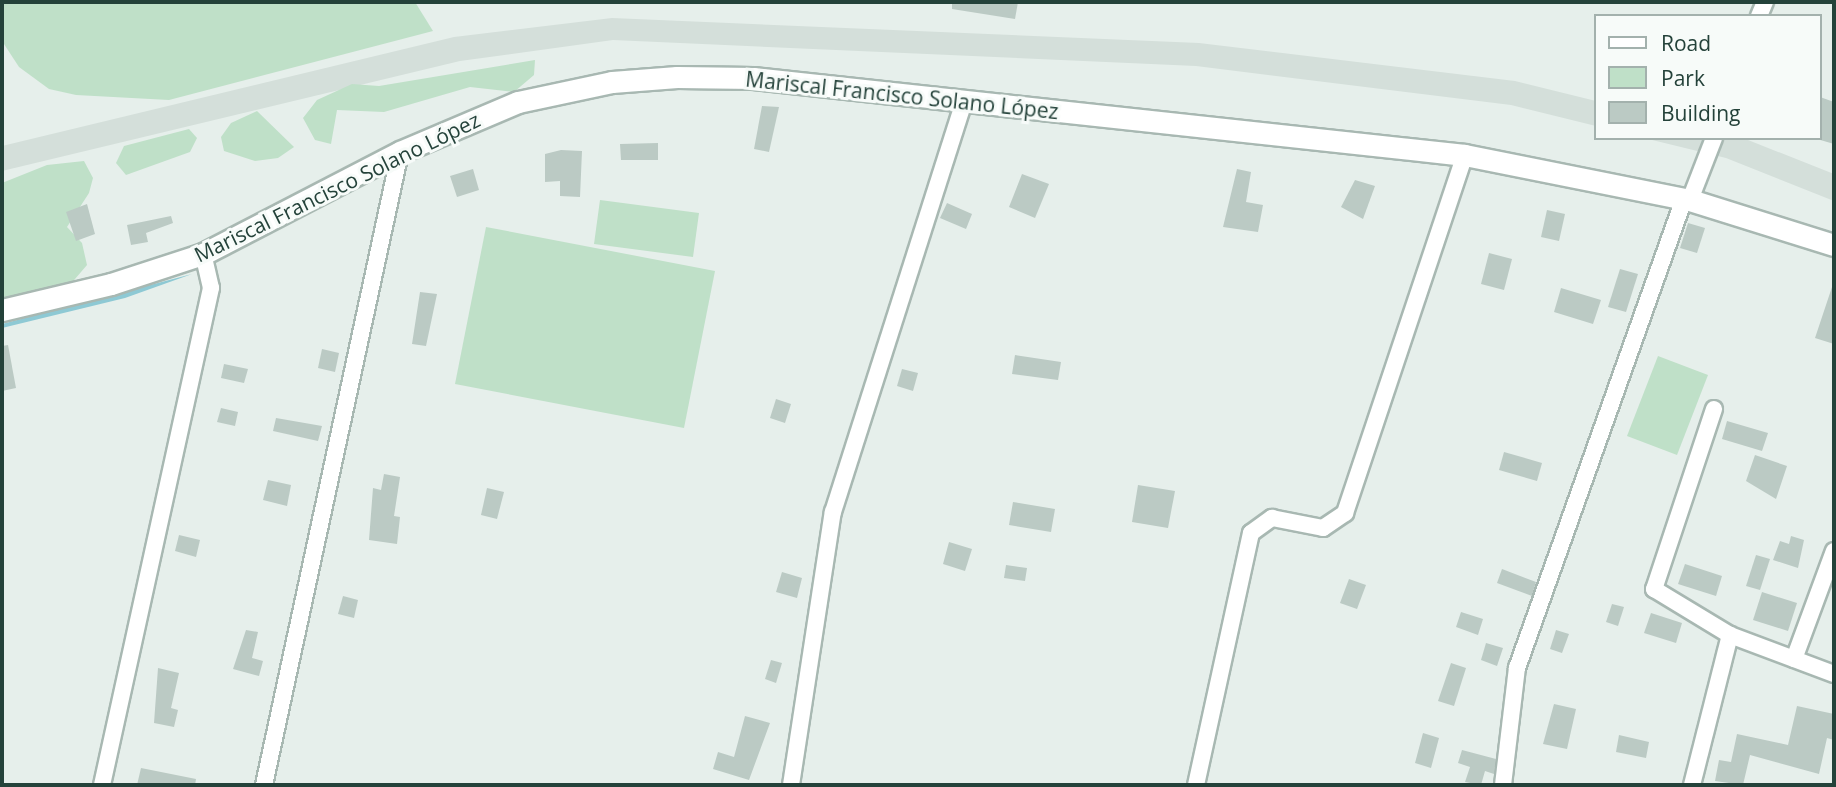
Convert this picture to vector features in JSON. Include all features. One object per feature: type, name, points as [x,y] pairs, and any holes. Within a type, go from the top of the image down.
[{"type":"street","name":"Mariscal Francisco Solano López","points":[[2,310],[111,284],[204,254],[400,152],[518,102],[612,82],[753,78],[1465,155],[1687,199],[1834,245]]},
{"type":"street","points":[[791,785],[833,512],[964,102]]},
{"type":"street","points":[[1503,785],[1517,668],[1687,199],[1712,140]]},
{"type":"street","points":[[264,785],[400,152]]},
{"type":"street","points":[[1196,785],[1251,533],[1272,518],[1323,528],[1343,518],[1465,155]]},
{"type":"street","points":[[102,785],[211,288],[204,254]]},
{"type":"street","points":[[1714,410],[1654,590],[1730,635],[1834,674]]},
{"type":"street","points":[[1794,659],[1834,551]]},
{"type":"street","points":[[1692,785],[1730,635]]},
{"type":"shaded area","points":[[612,18],[1199,43],[1515,81],[1594,101],[1594,126],[1511,105],[1196,66],[613,40],[460,61],[2,171],[2,146],[454,37]]},
{"type":"shaded area","points":[[1652,140],[1748,140],[1834,174],[1834,201],[1726,158]]},
{"type":"green space","points":[[2,2],[415,2],[433,31],[169,100],[76,95],[49,89],[19,67],[2,41]]},
{"type":"green space","points":[[535,60],[534,75],[514,92],[470,87],[384,112],[337,110],[331,144],[315,140],[303,118],[317,100],[352,84],[379,86]]},
{"type":"green space","points":[[257,111],[294,147],[278,158],[255,161],[224,151],[221,137],[231,123]]},
{"type":"green space","points":[[189,129],[197,138],[190,152],[126,175],[116,163],[124,146]]},
{"type":"green space","points":[[84,161],[93,178],[89,193],[67,227],[82,243],[87,265],[69,286],[2,298],[2,183],[47,165]]},
{"type":"green space","points":[[600,200],[699,213],[693,257],[594,244]]},
{"type":"green space","points":[[486,227],[715,271],[684,428],[455,384]]},
{"type":"green space","points":[[1658,356],[1708,375],[1677,455],[1627,436]]},
{"type":"water","points":[[192,274],[125,298],[2,328],[2,324]]},
{"type":"building","points":[[952,2],[1018,2],[1015,19],[952,9]]},
{"type":"building","points":[[1822,98],[1834,102],[1834,144],[1820,140]]},
{"type":"building","points":[[762,106],[779,107],[769,152],[754,149]]},
{"type":"building","points":[[658,143],[658,160],[621,160],[620,144]]},
{"type":"building","points":[[561,150],[582,151],[580,197],[560,196],[560,181],[545,182],[545,154]]},
{"type":"building","points":[[473,169],[479,190],[457,197],[450,176]]},
{"type":"building","points":[[1237,169],[1251,172],[1246,202],[1263,205],[1258,232],[1223,227]]},
{"type":"building","points":[[1022,174],[1049,184],[1035,218],[1009,207]]},
{"type":"building","points":[[1355,180],[1375,186],[1363,219],[1341,207]]},
{"type":"building","points":[[947,203],[972,214],[966,229],[940,218]]},
{"type":"building","points":[[87,204],[95,234],[76,241],[66,212]]},
{"type":"building","points":[[1547,210],[1565,214],[1559,241],[1541,237]]},
{"type":"building","points":[[171,216],[173,223],[146,233],[148,242],[131,245],[127,225]]},
{"type":"building","points":[[1688,223],[1705,228],[1697,253],[1680,248]]},
{"type":"building","points":[[1489,253],[1512,259],[1504,290],[1481,284]]},
{"type":"building","points":[[1620,269],[1638,274],[1626,312],[1608,307]]},
{"type":"building","points":[[1834,287],[1834,344],[1815,338]]},
{"type":"building","points":[[1561,288],[1601,300],[1593,324],[1554,312]]},
{"type":"building","points":[[420,292],[437,294],[426,346],[412,344]]},
{"type":"building","points":[[8,345],[16,388],[2,391],[2,346]]},
{"type":"building","points":[[322,349],[339,353],[335,372],[318,368]]},
{"type":"building","points":[[1015,355],[1061,362],[1058,380],[1012,374]]},
{"type":"building","points":[[224,364],[248,369],[244,383],[221,378]]},
{"type":"building","points":[[902,369],[918,373],[913,391],[897,386]]},
{"type":"building","points":[[776,399],[791,404],[785,423],[770,418]]},
{"type":"building","points":[[221,408],[238,412],[235,426],[217,422]]},
{"type":"building","points":[[276,418],[322,426],[318,441],[273,431]]},
{"type":"building","points":[[1727,421],[1768,433],[1762,451],[1722,439]]},
{"type":"building","points":[[1504,452],[1542,463],[1537,481],[1499,470]]},
{"type":"building","points":[[1755,455],[1787,466],[1776,499],[1746,481]]},
{"type":"building","points":[[384,474],[400,477],[394,516],[400,517],[397,544],[369,540],[373,488],[381,490]]},
{"type":"building","points":[[268,480],[291,485],[287,506],[263,500]]},
{"type":"building","points":[[1138,485],[1175,491],[1168,528],[1132,522]]},
{"type":"building","points":[[487,488],[504,492],[497,519],[481,515]]},
{"type":"building","points":[[1013,502],[1055,509],[1051,532],[1009,525]]},
{"type":"building","points":[[179,535],[200,540],[196,557],[175,551]]},
{"type":"building","points":[[1791,536],[1804,540],[1798,568],[1773,560],[1780,541],[1789,544]]},
{"type":"building","points":[[949,542],[972,549],[965,571],[943,564]]},
{"type":"building","points":[[1756,555],[1770,559],[1760,590],[1746,586]]},
{"type":"building","points":[[1685,564],[1722,576],[1716,596],[1678,584]]},
{"type":"building","points":[[1006,565],[1027,568],[1025,581],[1004,578]]},
{"type":"building","points":[[1502,569],[1536,582],[1532,596],[1497,583]]},
{"type":"building","points":[[782,572],[802,578],[797,598],[776,592]]},
{"type":"building","points":[[1349,579],[1366,585],[1357,609],[1340,603]]},
{"type":"building","points":[[1762,592],[1797,603],[1788,631],[1753,620]]},
{"type":"building","points":[[343,596],[358,600],[354,618],[338,614]]},
{"type":"building","points":[[1612,604],[1624,607],[1618,626],[1606,622]]},
{"type":"building","points":[[1461,612],[1483,619],[1478,635],[1456,627]]},
{"type":"building","points":[[1651,613],[1682,623],[1676,643],[1644,633]]},
{"type":"building","points":[[246,630],[258,632],[252,658],[263,661],[259,676],[233,669]]},
{"type":"building","points":[[1556,630],[1569,634],[1562,653],[1550,649]]},
{"type":"building","points":[[1486,643],[1503,648],[1497,666],[1481,660]]},
{"type":"building","points":[[771,660],[782,663],[776,683],[765,679]]},
{"type":"building","points":[[1451,663],[1466,668],[1454,706],[1438,701]]},
{"type":"building","points":[[158,668],[179,673],[171,708],[178,710],[174,727],[154,723]]},
{"type":"building","points":[[1554,704],[1576,709],[1567,749],[1543,744]]},
{"type":"building","points":[[1797,706],[1834,714],[1834,740],[1827,738],[1819,774],[1750,755],[1743,785],[1715,781],[1719,760],[1731,762],[1737,734],[1788,745]]},
{"type":"building","points":[[745,716],[770,723],[749,780],[713,769],[718,752],[734,757]]},
{"type":"building","points":[[1423,733],[1439,738],[1431,768],[1415,763]]},
{"type":"building","points":[[1619,735],[1649,742],[1646,758],[1616,752]]},
{"type":"building","points":[[1462,750],[1496,759],[1494,774],[1485,771],[1481,785],[1465,782],[1470,767],[1458,763]]},
{"type":"building","points":[[141,768],[196,779],[195,785],[137,785]]}]
